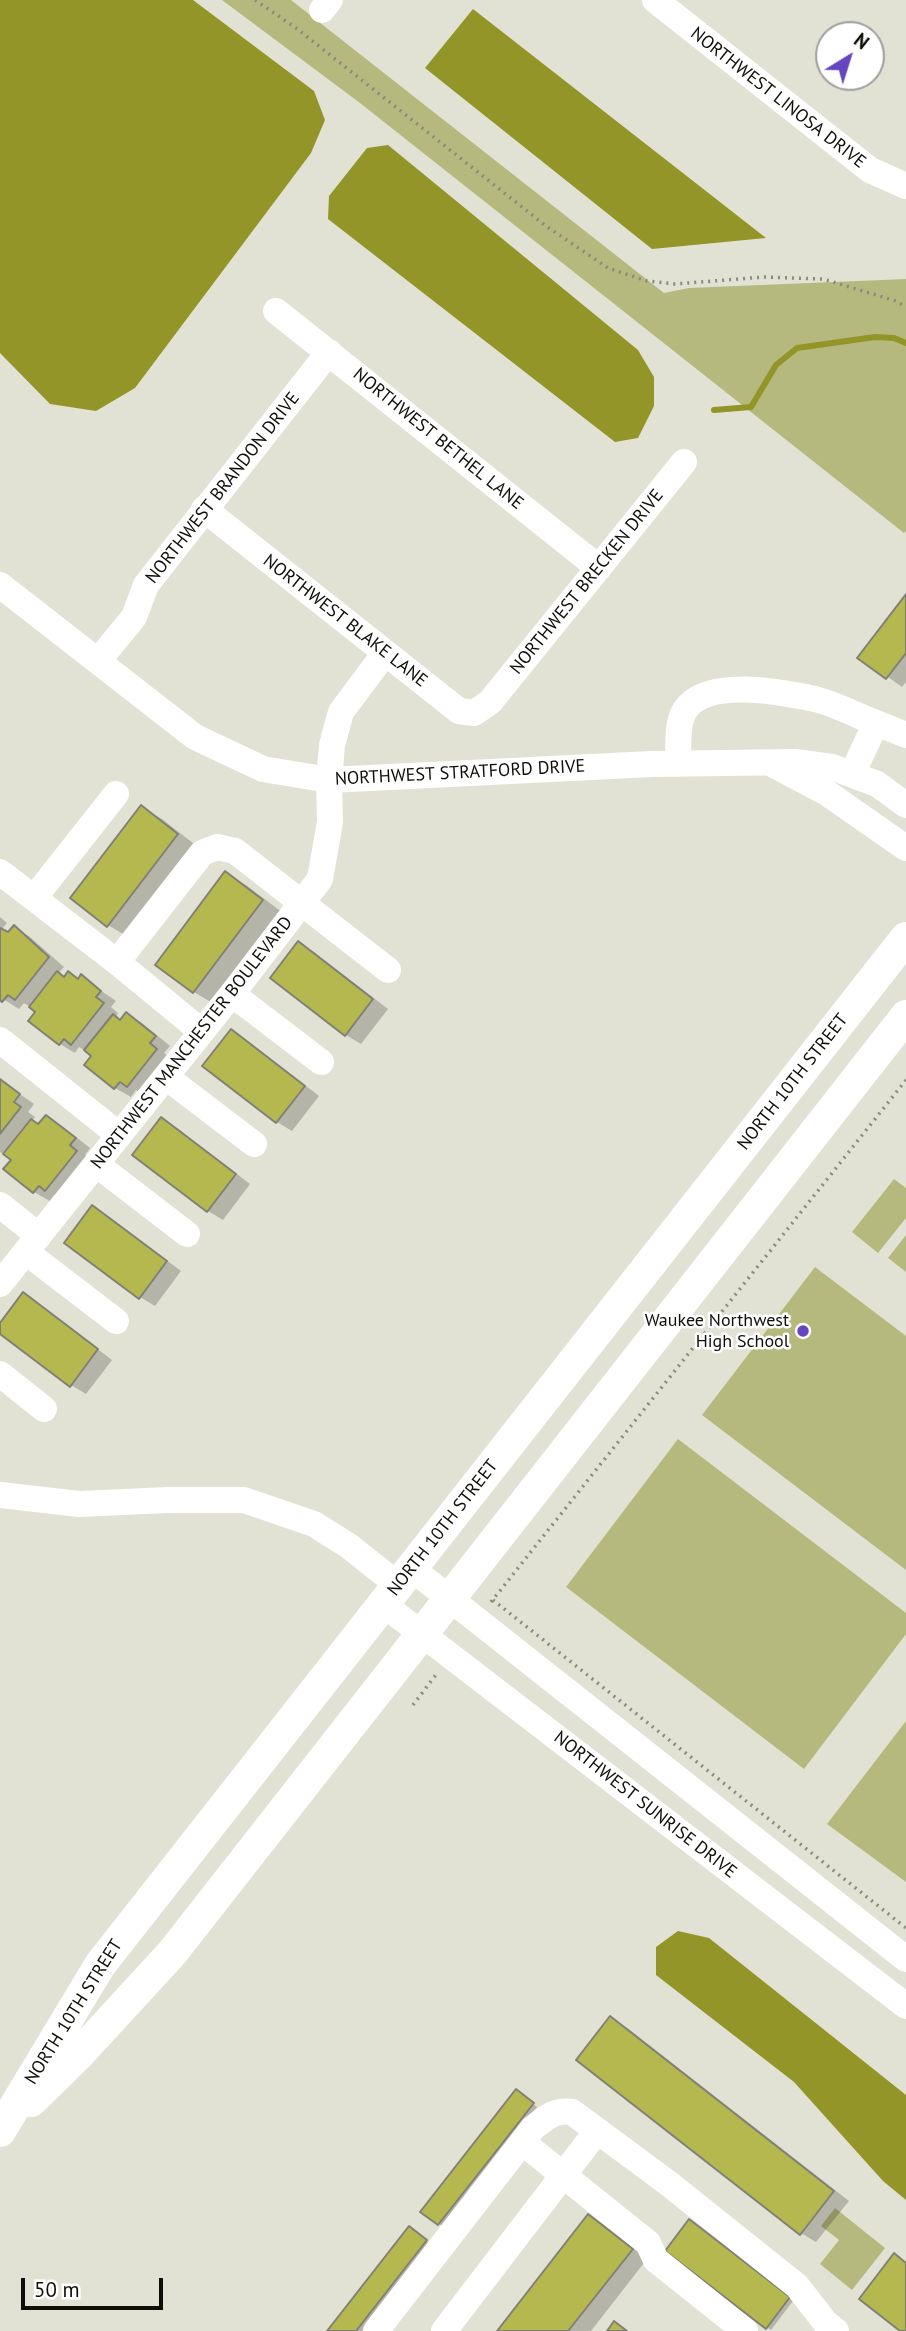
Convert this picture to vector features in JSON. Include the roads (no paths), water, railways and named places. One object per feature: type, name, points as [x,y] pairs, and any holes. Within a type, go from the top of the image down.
[{"type":"main road","name":"NORTH 10TH STREET","points":[[0,2132],[100,1965],[906,938]]},
{"type":"main road","name":"NORTH 10TH STREET","points":[[0,2132],[80,2053],[172,1953],[906,1016]]},
{"type":"street","name":"NORTHWEST LINOSA DRIVE","points":[[655,0],[870,170],[906,186]]},
{"type":"street","name":"NORTHWEST BETHEL LANE","points":[[276,311],[599,568]]},
{"type":"street","name":"NORTHWEST BRANDON DRIVE","points":[[98,661],[134,617],[146,585],[329,352]]},
{"type":"street","name":"NORTHWEST BRECKEN DRIVE","points":[[490,702],[684,462]]},
{"type":"street","name":"NORTHWEST BLAKE LANE","points":[[204,509],[459,711],[474,713],[490,702]]},
{"type":"street","name":"NORTHWEST STRATFORD DRIVE","points":[[0,585],[195,737],[263,769],[329,780],[678,764],[795,762],[832,766],[877,784],[906,805]]},
{"type":"street","name":"NORTHWEST MANCHESTER BOULEVARD","points":[[0,1284],[232,994],[320,879],[330,822],[332,745],[341,712],[385,653]]},
{"type":"street","points":[[678,764],[680,722],[686,708],[702,696],[718,690],[760,690],[817,699],[896,728],[852,775]]},
{"type":"street","name":"NORTHWEST STRATFORD DRIVE","points":[[770,763],[827,793],[906,848]]},
{"type":"street","points":[[34,898],[116,794]]},
{"type":"street","points":[[117,962],[202,853],[217,847],[234,851],[388,970]]},
{"type":"street","points":[[0,872],[201,1031]]},
{"type":"street","points":[[232,994],[321,1062]]},
{"type":"street","points":[[0,1040],[119,1135]]},
{"type":"street","points":[[166,1077],[254,1144]]},
{"type":"street","points":[[96,1164],[187,1234]]},
{"type":"street","points":[[0,1205],[32,1244],[116,1321]]},
{"type":"street","points":[[0,1374],[44,1409]]},
{"type":"street","name":"NORTHWEST SUNRISE DRIVE","points":[[0,1495],[79,1504],[244,1500],[314,1524],[349,1546],[397,1586],[422,1634],[906,2006]]},
{"type":"street","name":"NORTHWEST SUNRISE DRIVE","points":[[397,1586],[450,1598],[906,1959]]},
{"type":"street","points":[[376,2331],[533,2128],[561,2110],[572,2112],[668,2183],[797,2286],[825,2322],[836,2331]]},
{"type":"street","points":[[444,2331],[597,2131]]},
{"type":"street","points":[[522,2142],[648,2242],[656,2260],[745,2331]]},
{"type":"waterway","points":[[714,410],[751,407],[776,365],[797,348],[875,337],[894,338],[906,343]]},
{"type":"place","name":"Waukee Northwest High School","points":[[803,1331]]}]
